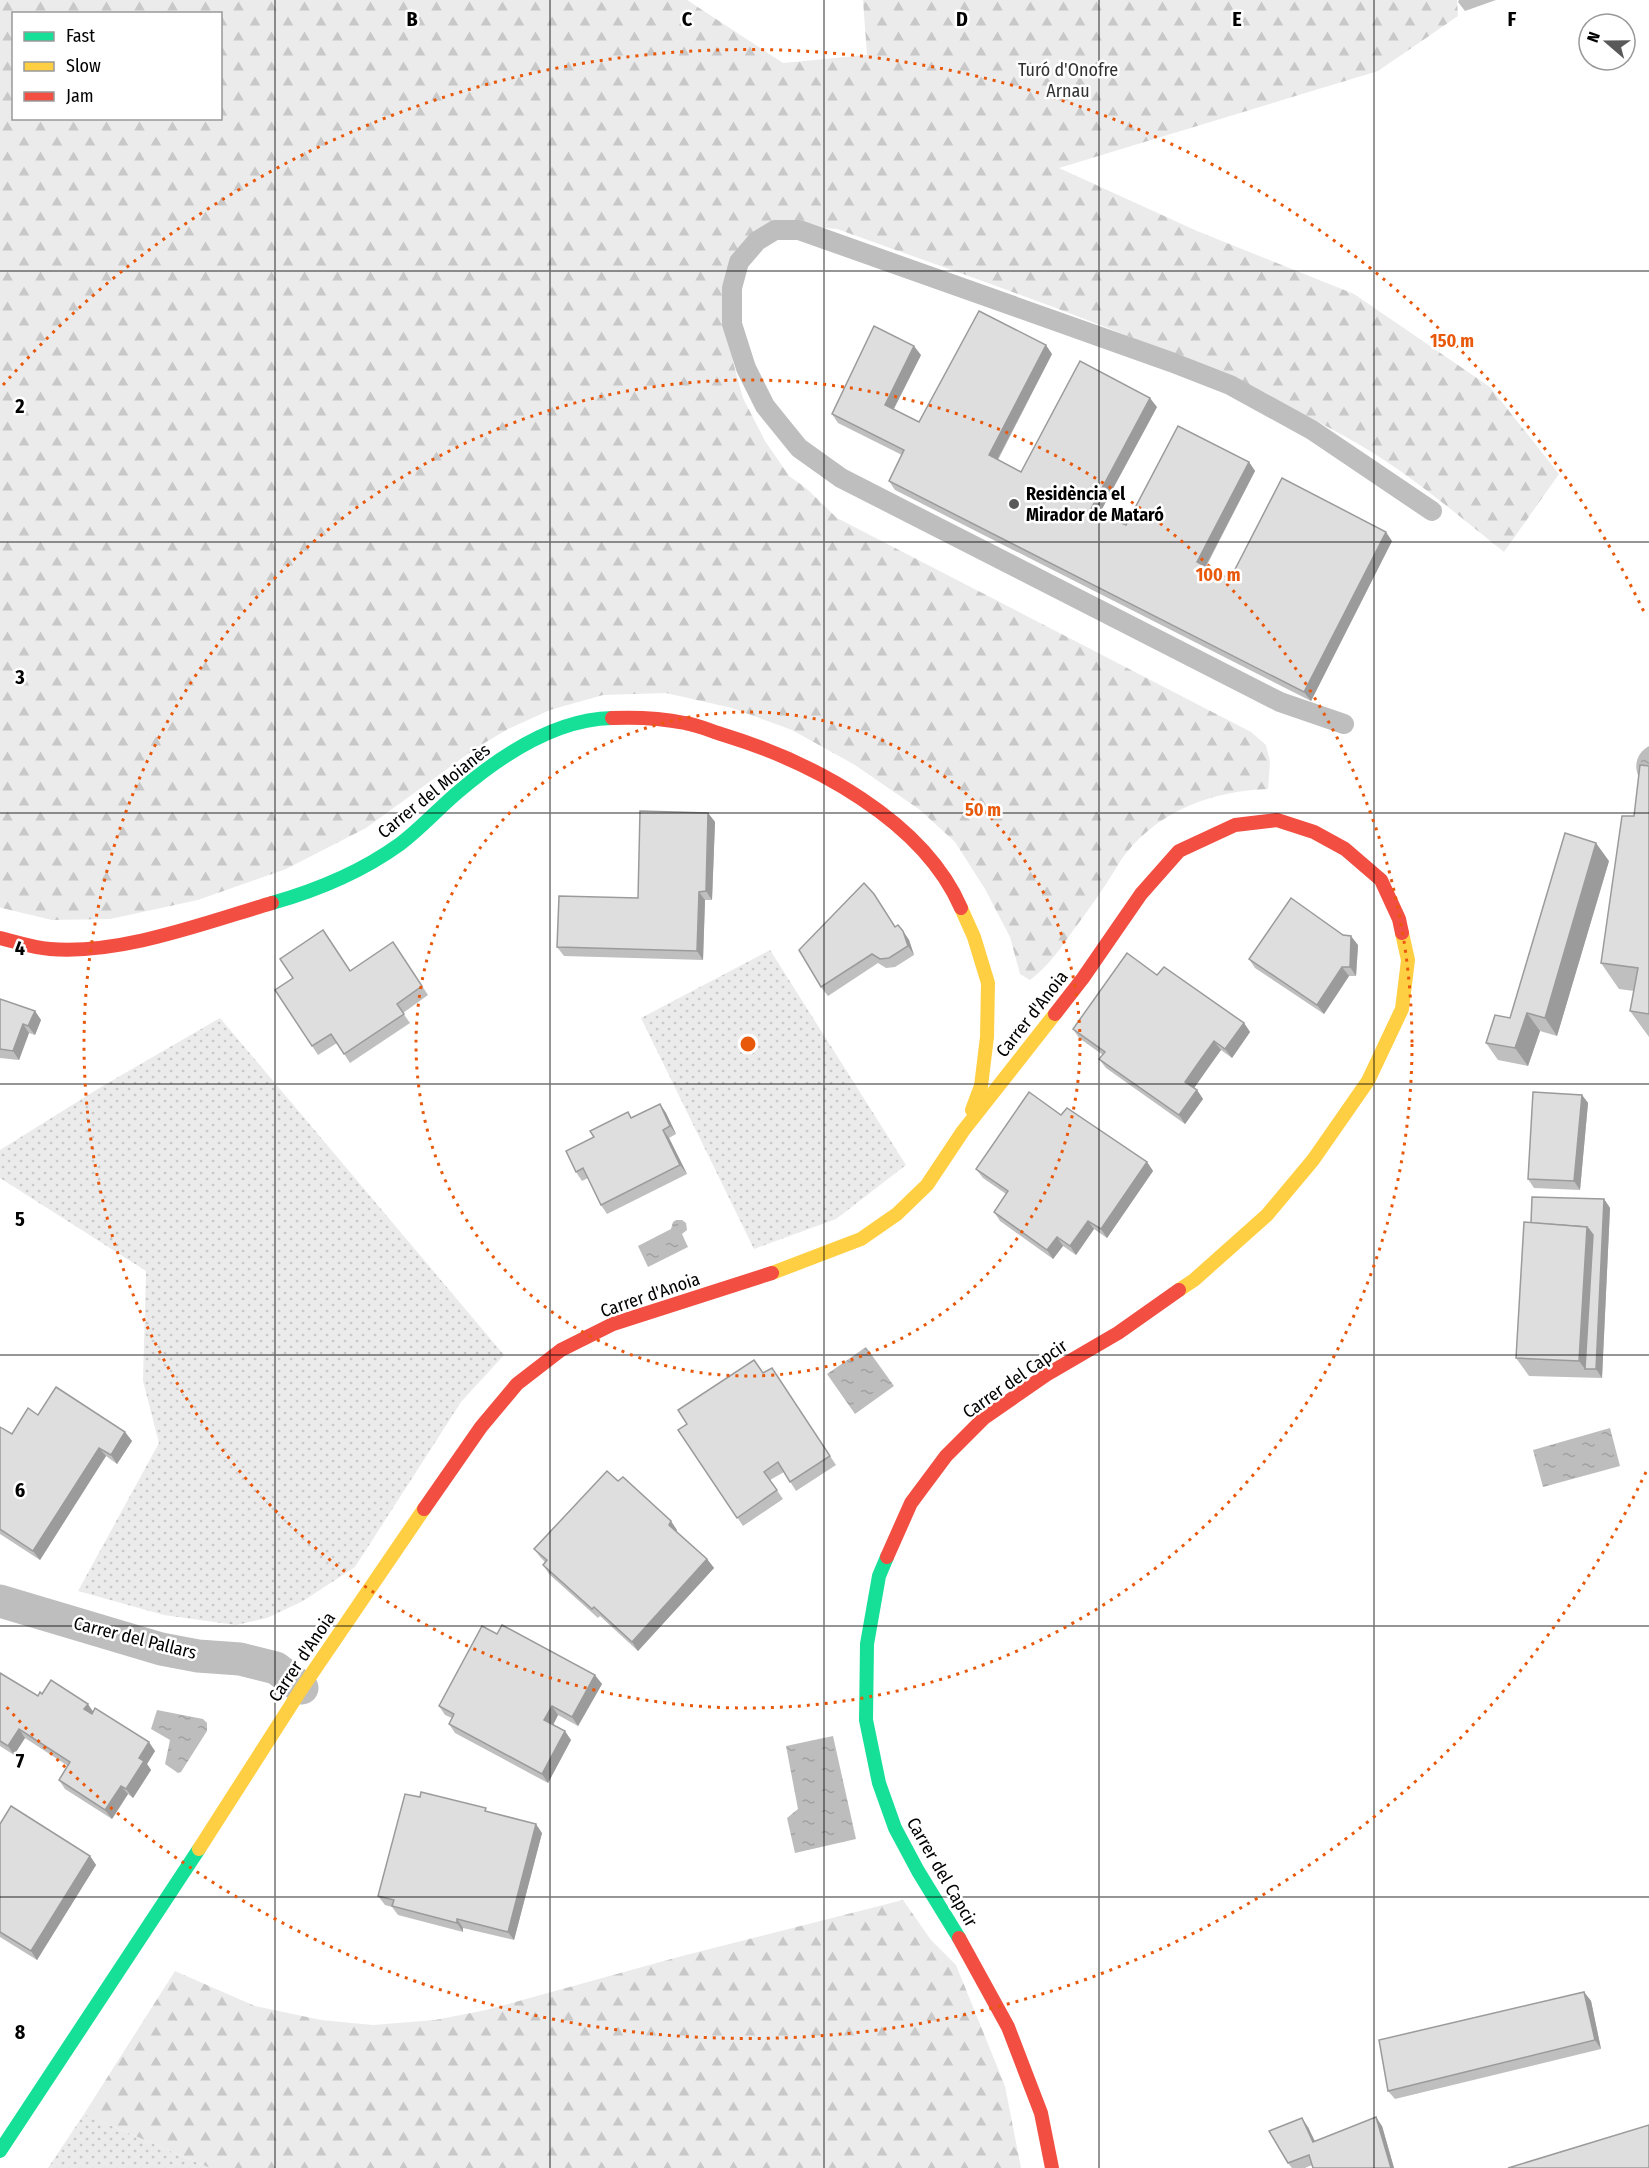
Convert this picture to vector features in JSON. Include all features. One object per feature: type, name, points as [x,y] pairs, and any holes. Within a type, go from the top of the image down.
[{"type":"street","name":"Carrer del Moianès","points":[[0,938],[49,949],[93,949],[158,936],[310,892],[359,871],[401,843],[460,790],[510,753],[553,730],[596,718],[644,717],[687,723],[748,742],[780,755],[845,789],[893,822],[925,853],[953,889],[974,937],[988,983],[987,1038],[981,1086],[963,1131]]},
{"type":"street","name":"Carrer d'Anoia","points":[[0,2151],[252,1768],[302,1688],[443,1480],[481,1427],[517,1384],[561,1350],[613,1324],[773,1273],[861,1239],[897,1214],[927,1185],[963,1131],[1083,978],[1141,894],[1179,851],[1235,825],[1278,820],[1314,832],[1345,849],[1381,880],[1399,919],[1408,960],[1402,1009]]},
{"type":"street","name":"Carrer del Capcir","points":[[1052,2168],[1041,2113],[1008,2027],[969,1954],[900,1837],[879,1783],[866,1720],[867,1644],[879,1576],[911,1503],[946,1456],[984,1418],[1046,1375],[1118,1333],[1194,1280],[1267,1215],[1313,1160],[1368,1081],[1402,1009]]},
{"type":"street","name":"Carrer del Pallars","points":[[0,1601],[161,1649],[198,1656],[240,1659],[276,1668],[302,1688]]},
{"type":"lane","points":[[1344,724],[1280,702],[840,478],[799,448],[765,406],[746,368],[732,324],[732,288],[740,262],[757,242],[775,230],[799,230],[1160,358],[1230,385],[1312,430],[1432,511]]},
{"type":"green space","name":"Turó d'Onofre Arnau","points":[[0,0],[687,0],[783,63],[867,55],[863,0],[1457,0],[1458,16],[1378,71],[1059,168],[1197,231],[1354,294],[1490,387],[1559,474],[1504,552],[1381,458],[1288,407],[1205,368],[1101,325],[837,229],[801,226],[776,235],[752,256],[737,284],[731,317],[733,362],[743,398],[765,441],[789,476],[806,488],[837,518],[1251,732],[1266,745],[1270,762],[1268,789],[1209,798],[1190,805],[1156,824],[1127,852],[1060,949],[1030,980],[1020,974],[1010,937],[985,889],[955,842],[920,810],[855,765],[792,730],[732,708],[666,693],[603,695],[550,710],[508,729],[476,748],[366,828],[286,869],[198,900],[110,919],[52,920],[0,907]]},
{"type":"green space","points":[[770,950],[906,1165],[836,1219],[754,1249],[641,1018]]},
{"type":"green space","points":[[220,1018],[504,1355],[461,1402],[355,1567],[303,1601],[267,1618],[236,1625],[164,1615],[78,1591],[159,1443],[143,1381],[146,1271],[0,1178],[0,1150],[101,1087]]},
{"type":"green space","points":[[903,1900],[931,1940],[956,1965],[1005,2086],[1021,2168],[210,2168],[84,2114],[175,1971],[255,2006],[321,2020],[373,2025],[435,2020],[486,2010],[682,1956]]},
{"type":"green space","points":[[84,2114],[210,2168],[48,2168]]},
{"type":"water","points":[[1649,746],[1649,788],[1640,779],[1636,767],[1639,755]]},
{"type":"water","points":[[676,1220],[686,1223],[687,1230],[682,1234],[688,1247],[648,1267],[638,1246],[671,1229]]},
{"type":"water","points":[[866,1347],[894,1386],[855,1414],[827,1374]]},
{"type":"water","points":[[1610,1428],[1620,1466],[1543,1487],[1533,1450]]},
{"type":"water","points":[[157,1710],[203,1719],[207,1723],[207,1731],[181,1772],[178,1773],[165,1764],[170,1740],[151,1729]]},
{"type":"water","points":[[833,1736],[856,1839],[795,1853],[787,1818],[798,1809],[786,1746]]},
{"type":"building","name":"Residència el Mirador de Mataró","points":[[979,311],[1046,345],[989,455],[1021,472],[1080,361],[1150,398],[1091,509],[1126,525],[1178,426],[1249,462],[1197,562],[1230,579],[1282,478],[1386,532],[1304,692],[889,481],[904,450],[832,414],[874,326],[914,346],[885,405],[919,422]]},
{"type":"building","points":[[1640,765],[1649,766],[1649,1014],[1630,1011],[1638,968],[1601,963],[1622,816],[1634,816]]},
{"type":"building","points":[[640,811],[708,813],[706,891],[699,892],[697,951],[557,947],[559,896],[638,898]]},
{"type":"building","points":[[1565,833],[1596,843],[1545,1018],[1527,1013],[1515,1048],[1486,1043],[1495,1015],[1510,1018]]},
{"type":"building","points":[[864,883],[874,894],[895,927],[898,925],[903,931],[908,946],[889,958],[880,959],[872,954],[821,987],[799,950]]},
{"type":"building","points":[[1291,898],[1343,935],[1351,936],[1350,967],[1342,967],[1317,1005],[1249,959]]},
{"type":"building","points":[[323,930],[350,971],[393,942],[422,986],[397,1004],[404,1014],[344,1054],[331,1034],[312,1046],[275,990],[293,978],[280,959]]},
{"type":"building","points":[[1127,953],[1157,975],[1164,967],[1244,1023],[1225,1049],[1214,1041],[1199,1062],[1185,1082],[1197,1090],[1179,1115],[1099,1059],[1105,1052],[1073,1029]]},
{"type":"building","points":[[0,999],[35,1011],[28,1026],[23,1024],[13,1051],[0,1049]]},
{"type":"building","points":[[1029,1092],[1061,1115],[1067,1108],[1147,1162],[1101,1229],[1088,1221],[1070,1246],[1057,1237],[1047,1250],[994,1212],[1008,1191],[976,1169]]},
{"type":"building","points":[[1533,1092],[1582,1095],[1574,1181],[1528,1179]]},
{"type":"building","points":[[660,1104],[670,1126],[663,1130],[680,1165],[601,1205],[583,1168],[576,1172],[566,1151],[594,1137],[590,1131],[628,1112],[631,1118]]},
{"type":"building","points":[[1532,1197],[1604,1199],[1596,1369],[1585,1369],[1593,1235],[1587,1227],[1531,1223]]},
{"type":"building","points":[[1524,1222],[1587,1227],[1579,1361],[1516,1358]]},
{"type":"building","points":[[754,1360],[763,1373],[772,1368],[830,1456],[790,1482],[778,1462],[764,1472],[777,1490],[737,1518],[678,1430],[687,1424],[678,1410]]},
{"type":"building","points":[[56,1387],[125,1432],[111,1455],[99,1448],[33,1551],[0,1529],[0,1427],[12,1434],[28,1408],[38,1415]]},
{"type":"building","points":[[607,1471],[618,1481],[623,1477],[671,1521],[669,1525],[707,1559],[632,1642],[543,1565],[547,1560],[534,1549]]},
{"type":"building","points":[[502,1625],[595,1675],[572,1717],[552,1706],[544,1720],[565,1731],[542,1774],[449,1724],[454,1714],[439,1706],[482,1626],[497,1634]]},
{"type":"building","points":[[0,1673],[38,1696],[40,1692],[42,1694],[51,1680],[88,1704],[84,1709],[92,1714],[95,1708],[149,1742],[139,1758],[144,1761],[126,1789],[121,1786],[105,1810],[59,1780],[70,1762],[19,1729],[8,1746],[0,1741]]},
{"type":"building","points":[[421,1792],[486,1808],[485,1811],[536,1824],[508,1932],[457,1919],[457,1923],[392,1906],[394,1900],[378,1896],[405,1794],[420,1797]]},
{"type":"building","points":[[11,1806],[90,1856],[31,1951],[0,1932],[0,1824]]},
{"type":"building","points":[[1584,1992],[1595,2040],[1388,2091],[1379,2040]]},
{"type":"building","points":[[1376,2117],[1391,2168],[1313,2168],[1309,2155],[1288,2163],[1269,2131],[1302,2118],[1313,2142]]},
{"type":"building","points":[[1649,2125],[1649,2168],[1508,2168]]},
{"type":"traffic: fast","points":[[272,903],[338,880],[370,864],[407,838],[492,765],[529,742],[570,725],[612,718]]},
{"type":"traffic: fast","points":[[887,1557],[879,1576],[867,1644],[866,1720],[879,1783],[895,1828],[959,1938]]},
{"type":"traffic: fast","points":[[0,2151],[199,1849]]},
{"type":"traffic: slow","points":[[961,908],[974,937],[988,983],[987,1037],[981,1086],[972,1110]]},
{"type":"traffic: slow","points":[[1179,1290],[1194,1280],[1267,1215],[1313,1160],[1368,1081],[1402,1009],[1408,960],[1402,933]]},
{"type":"traffic: slow","points":[[772,1273],[861,1239],[897,1214],[927,1185],[963,1131],[1055,1014]]},
{"type":"traffic: slow","points":[[199,1849],[302,1688],[424,1509]]},
{"type":"traffic: jam","points":[[612,718],[658,719],[695,725],[758,747],[828,778],[893,822],[920,848],[944,876],[961,908]]},
{"type":"traffic: jam","points":[[1055,1014],[1141,894],[1179,851],[1235,825],[1277,820],[1314,832],[1345,849],[1381,880],[1399,919],[1402,933]]},
{"type":"traffic: jam","points":[[0,938],[50,949],[77,950],[105,947],[162,936],[272,903]]},
{"type":"traffic: jam","points":[[424,1509],[481,1427],[517,1384],[561,1350],[613,1324],[772,1273]]},
{"type":"traffic: jam","points":[[887,1557],[911,1503],[946,1456],[984,1418],[1046,1375],[1118,1333],[1179,1290]]},
{"type":"traffic: jam","points":[[959,1938],[1008,2027],[1041,2113],[1052,2168]]},
{"type":"place","name":"Residència el Mirador de Mataró","points":[[1014,504]]}]
